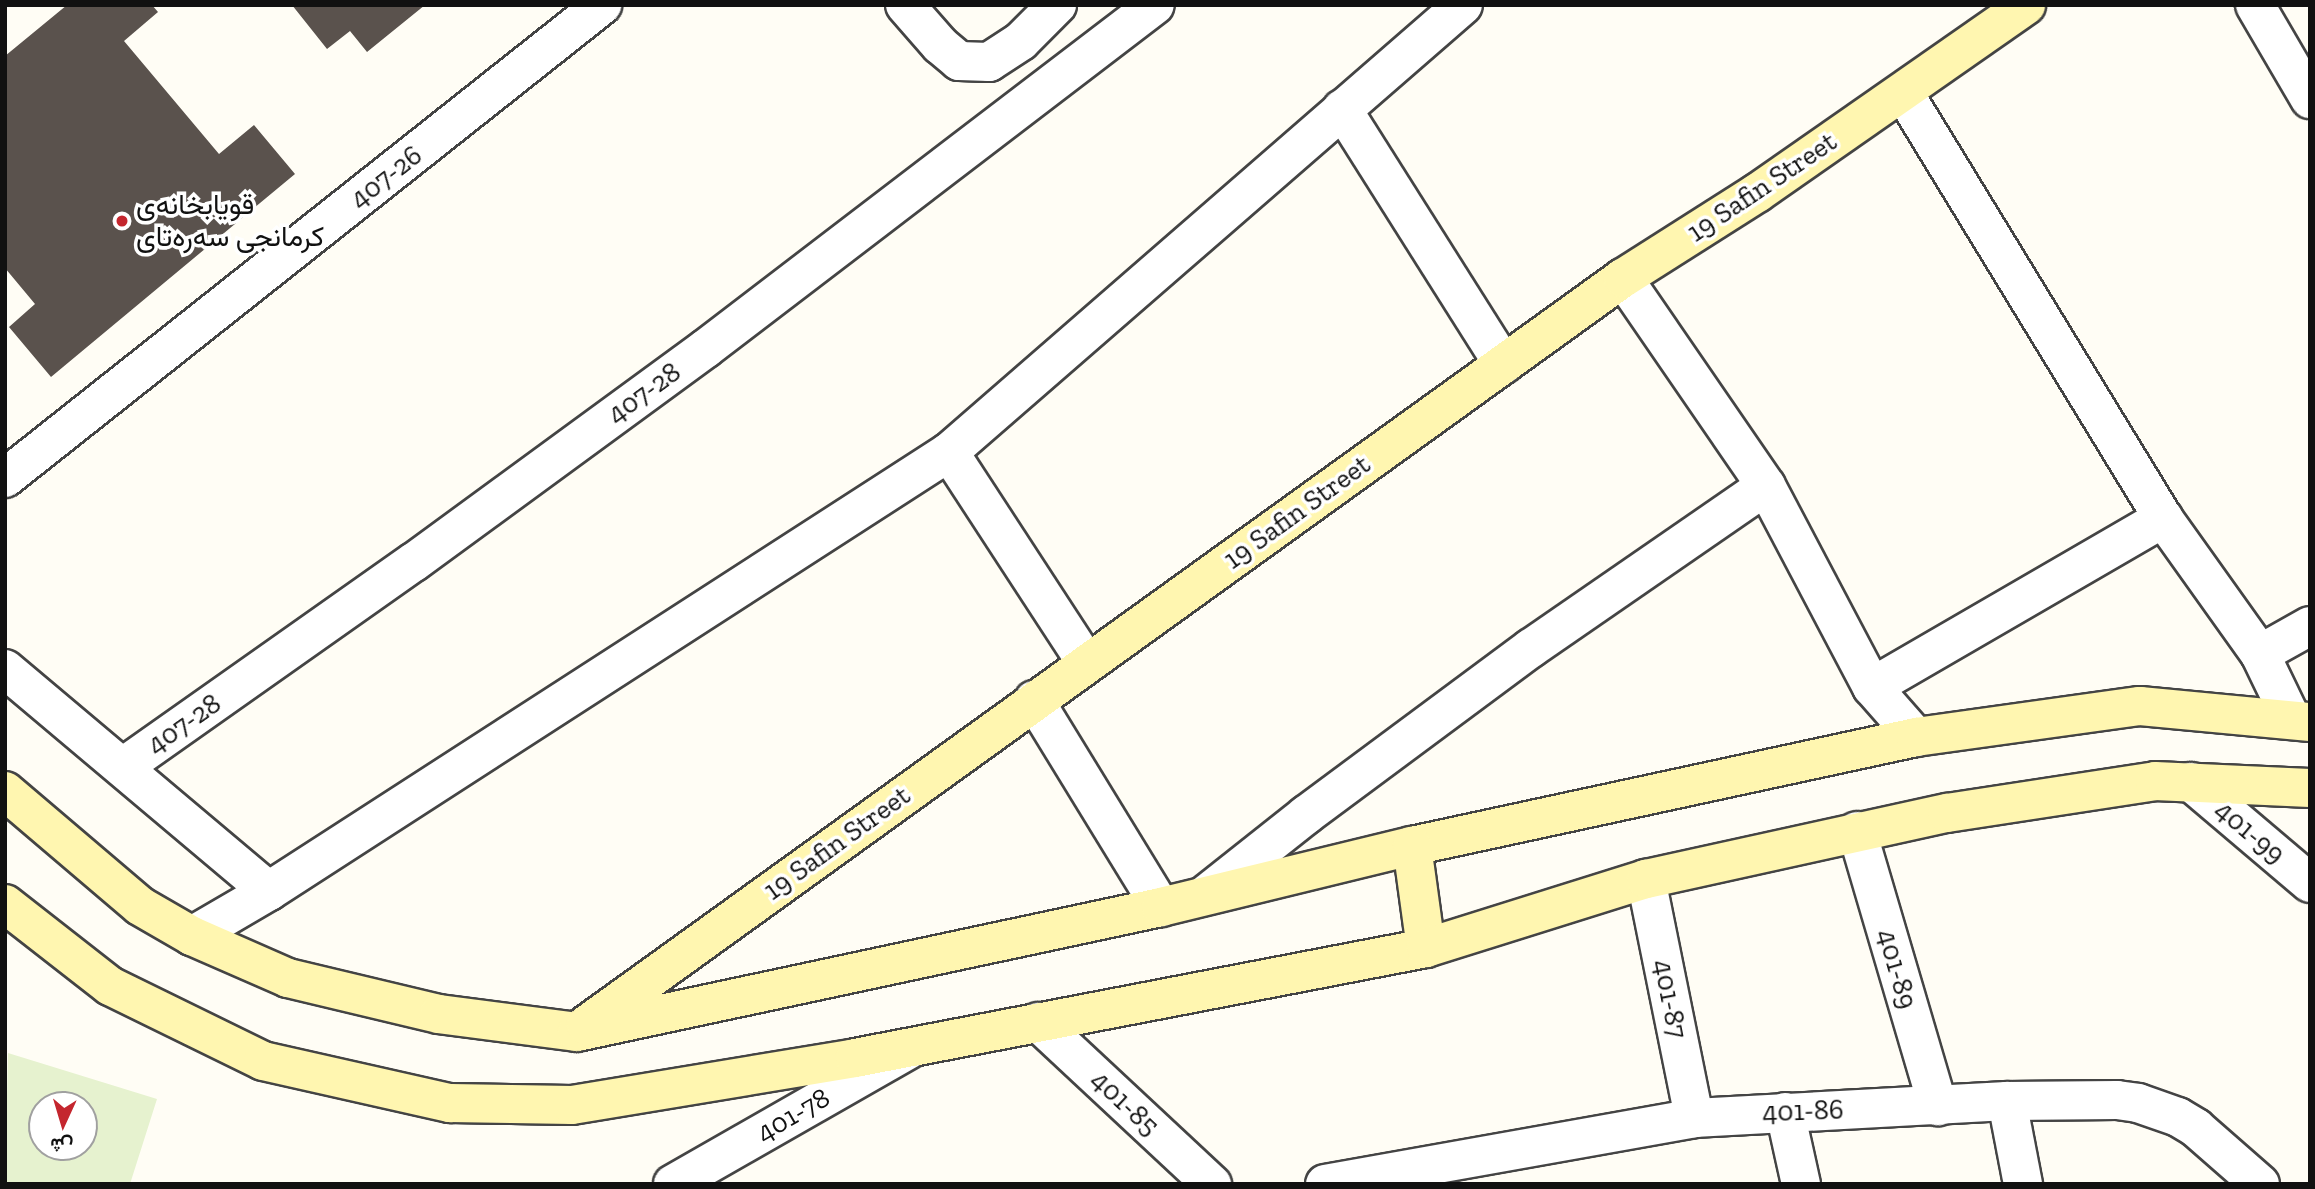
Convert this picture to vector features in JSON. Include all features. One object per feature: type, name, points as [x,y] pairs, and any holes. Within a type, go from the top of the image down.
[{"type":"street","name":"407-26","points":[[5,478],[602,5]]},
{"type":"street","points":[[905,5],[940,45],[959,61],[989,62],[1021,41],[1057,5]]},
{"type":"street","name":"407-28","points":[[123,767],[414,562],[705,349],[1155,5]]},
{"type":"street","points":[[192,936],[269,891],[949,452],[1463,5]]},
{"type":"street","name":"19 Safin Street","points":[[577,1032],[1086,662],[1623,278],[1757,192],[2026,5]]},
{"type":"street","points":[[2255,5],[2310,99]]},
{"type":"street","points":[[1903,92],[2164,518],[2260,654],[2300,720]]},
{"type":"street","points":[[1342,110],[1503,364]]},
{"type":"street","points":[[1623,278],[1766,486],[1872,687],[1916,737]]},
{"type":"street","points":[[949,452],[1086,662]]},
{"type":"street","points":[[1205,895],[1306,815],[1531,648],[1766,486]]},
{"type":"street","points":[[1872,687],[2164,518]]},
{"type":"street","points":[[2260,654],[2310,625]]},
{"type":"street","points":[[5,669],[269,891]]},
{"type":"street","points":[[1034,700],[1161,907]]},
{"type":"street","points":[[5,791],[140,906],[192,936],[288,978],[439,1014],[577,1032],[1161,907],[1412,846],[1916,737],[2140,706],[2300,720]]},
{"type":"street","points":[[5,904],[110,986],[263,1062],[450,1103],[572,1105],[913,1047],[1426,948],[1646,879],[1947,813],[2155,781],[2310,788]]},
{"type":"street","name":"401-99","points":[[2191,782],[2310,883]]},
{"type":"street","name":"401-89","points":[[1857,831],[1938,1106]]},
{"type":"street","points":[[1412,846],[1426,948]]},
{"type":"street","name":"401-87","points":[[1646,879],[1694,1118]]},
{"type":"street","name":"401-85","points":[[1038,1022],[1212,1184]]},
{"type":"street","name":"401-78","points":[[673,1184],[913,1047]]},
{"type":"street","name":"401-86","points":[[1325,1184],[1694,1118],[2007,1101],[2117,1100],[2159,1108],[2196,1128],[2260,1184]]},
{"type":"street","points":[[2007,1101],[2023,1184]]},
{"type":"street","points":[[1785,1112],[1801,1184]]},
{"type":"green space","points":[[8,1053],[157,1099],[130,1184],[5,1184]]},
{"type":"building","name":"قویابخانەی کرمانجی سەرەتای","points":[[67,5],[152,5],[158,12],[124,41],[219,154],[254,125],[295,174],[51,377],[9,327],[35,304],[5,268],[5,56]]},
{"type":"building","points":[[292,5],[425,5],[367,52],[350,31],[327,49]]},
{"type":"place","name":"قویابخانەی کرمانجی سەرەتای","points":[[122,221]]}]
